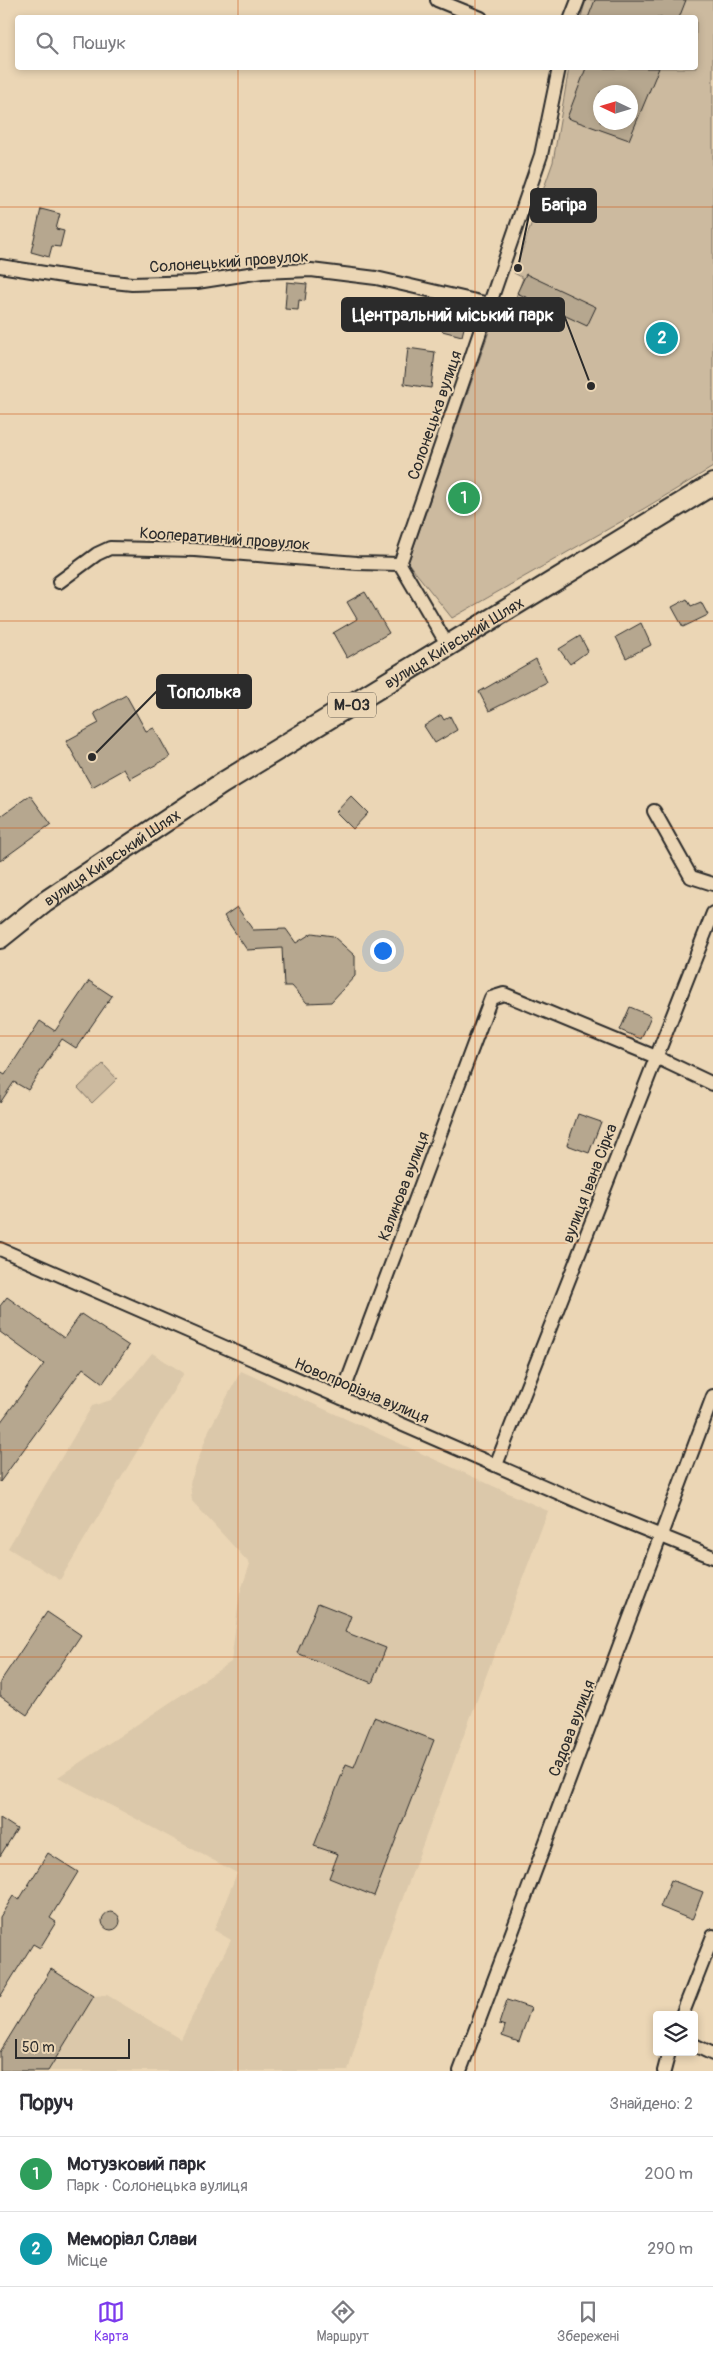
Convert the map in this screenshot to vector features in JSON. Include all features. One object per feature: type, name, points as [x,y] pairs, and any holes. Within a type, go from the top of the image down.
[{"type":"highway","name":"вулиця Київський Шлях","points":[[0,938],[45,902],[221,784],[444,650],[614,543],[713,484]]},
{"type":"street","points":[[437,0],[474,15]]},
{"type":"street","points":[[572,15],[578,0]]},
{"type":"street","name":"Солонецька вулиця","points":[[400,564],[541,155],[559,70]]},
{"type":"street","name":"Солонецький провулок","points":[[0,266],[76,278],[132,284],[197,282],[262,272],[311,270],[376,278],[489,304]]},
{"type":"street","name":"Кооперативний провулок","points":[[59,582],[97,554],[110,548],[195,550],[357,564],[400,564]]},
{"type":"street","points":[[400,564],[444,639],[444,650]]},
{"type":"street","points":[[654,811],[691,876],[713,884]]},
{"type":"street","name":"вулиця Івана Сірка","points":[[496,1465],[713,913]]},
{"type":"street","name":"Калинова вулиця","points":[[341,1398],[490,998],[504,994],[656,1057]]},
{"type":"street","points":[[656,1057],[713,1084]]},
{"type":"street","name":"Новопрорізна вулиця","points":[[0,1249],[496,1465],[713,1557]]},
{"type":"street","name":"Садова вулиця","points":[[460,2071],[713,1396]]},
{"type":"street","points":[[684,2011],[713,1936]]},
{"type":"street","points":[[698,2048],[713,2054]]},
{"type":"street","points":[[664,2071],[668,2056]]},
{"type":"shaded area","points":[[586,0],[713,0],[713,467],[452,618],[408,563],[498,306],[513,305],[523,278],[514,273],[553,162],[569,70],[698,70],[698,15],[582,15]]},
{"type":"shaded area","points":[[103,1064],[117,1079],[92,1103],[78,1088]]},
{"type":"shaded area","points":[[152,1353],[184,1373],[60,1580],[8,1548],[92,1406],[111,1400],[127,1384]]},
{"type":"shaded area","points":[[241,1371],[548,1511],[381,1956],[348,2071],[48,2071],[94,1996],[107,1995],[181,2039],[231,1940],[214,1930],[237,1873],[58,1777],[231,1662],[240,1593],[250,1564],[192,1501],[190,1483],[209,1430]]},
{"type":"building","points":[[595,0],[686,0],[680,15],[589,15]]},
{"type":"building","points":[[585,70],[658,70],[638,118],[638,85],[593,85],[593,127],[567,118]]},
{"type":"building","points":[[601,130],[633,130],[629,140]]},
{"type":"building","points":[[41,209],[60,214],[56,229],[64,231],[60,247],[52,246],[49,257],[31,252]]},
{"type":"building","points":[[526,274],[596,307],[587,326],[517,293]]},
{"type":"building","points":[[287,282],[307,284],[305,301],[299,300],[298,310],[285,309]]},
{"type":"building","points":[[448,303],[469,308],[462,336],[442,331]]},
{"type":"building","points":[[408,348],[435,352],[431,388],[404,384]]},
{"type":"building","points":[[365,592],[389,633],[347,658],[333,633],[357,619],[347,602]]},
{"type":"building","points":[[687,599],[691,606],[701,602],[708,615],[683,627],[672,607]]},
{"type":"building","points":[[641,623],[651,645],[626,658],[616,637]]},
{"type":"building","points":[[580,636],[588,651],[570,664],[559,649]]},
{"type":"building","points":[[536,659],[547,682],[489,711],[479,692]]},
{"type":"building","points":[[126,695],[146,731],[154,728],[170,757],[130,779],[124,769],[92,787],[66,741],[99,723],[94,713]]},
{"type":"building","points":[[441,715],[444,720],[450,716],[457,730],[435,743],[424,726]]},
{"type":"building","points":[[30,795],[51,824],[0,861],[0,817]]},
{"type":"building","points":[[351,796],[368,813],[353,829],[336,812]]},
{"type":"building","points":[[237,907],[253,930],[286,929],[296,943],[312,933],[333,936],[355,956],[355,976],[331,1002],[307,1003],[292,986],[284,986],[282,948],[247,950],[224,916]]},
{"type":"building","points":[[89,981],[112,996],[76,1048],[62,1039],[28,1090],[14,1082],[0,1103],[0,1072],[5,1075],[40,1021],[55,1031]]},
{"type":"building","points":[[630,1007],[651,1016],[641,1039],[620,1030]]},
{"type":"building","points":[[578,1114],[601,1122],[589,1153],[567,1145]]},
{"type":"building","points":[[7,1297],[64,1338],[81,1314],[129,1346],[103,1383],[83,1368],[0,1482],[0,1423],[44,1364],[0,1332],[0,1306]]},
{"type":"building","points":[[318,1603],[351,1616],[345,1632],[386,1648],[372,1683],[297,1653]]},
{"type":"building","points":[[47,1612],[81,1635],[27,1715],[0,1696],[0,1682]]},
{"type":"building","points":[[374,1717],[434,1740],[374,1896],[329,1878],[338,1854],[314,1846],[346,1764],[354,1767]]},
{"type":"building","points":[[0,1818],[17,1829],[0,1856]]},
{"type":"building","points":[[48,1853],[78,1872],[50,1918],[56,1922],[40,1948],[33,1944],[0,1997],[0,1917],[13,1896],[19,1900]]},
{"type":"building","points":[[671,1880],[703,1892],[692,1920],[660,1907]]},
{"type":"building","points":[[111,1912],[117,1915],[120,1921],[117,1927],[111,1930],[105,1927],[102,1921],[105,1915]]},
{"type":"building","points":[[51,1969],[94,1996],[48,2071],[0,2071],[0,2052]]},
{"type":"building","points":[[507,2000],[531,2008],[519,2042],[502,2036],[505,2026],[499,2024]]},
{"type":"place","name":"Багіра","points":[[518,268]]},
{"type":"place","name":"Mеморіал Слави","points":[[662,338]]},
{"type":"place","name":"Центральний міський парк","points":[[591,386]]},
{"type":"place","name":"Мотузковий парк","points":[[464,498]]},
{"type":"place","name":"Тополька","points":[[92,757]]}]
